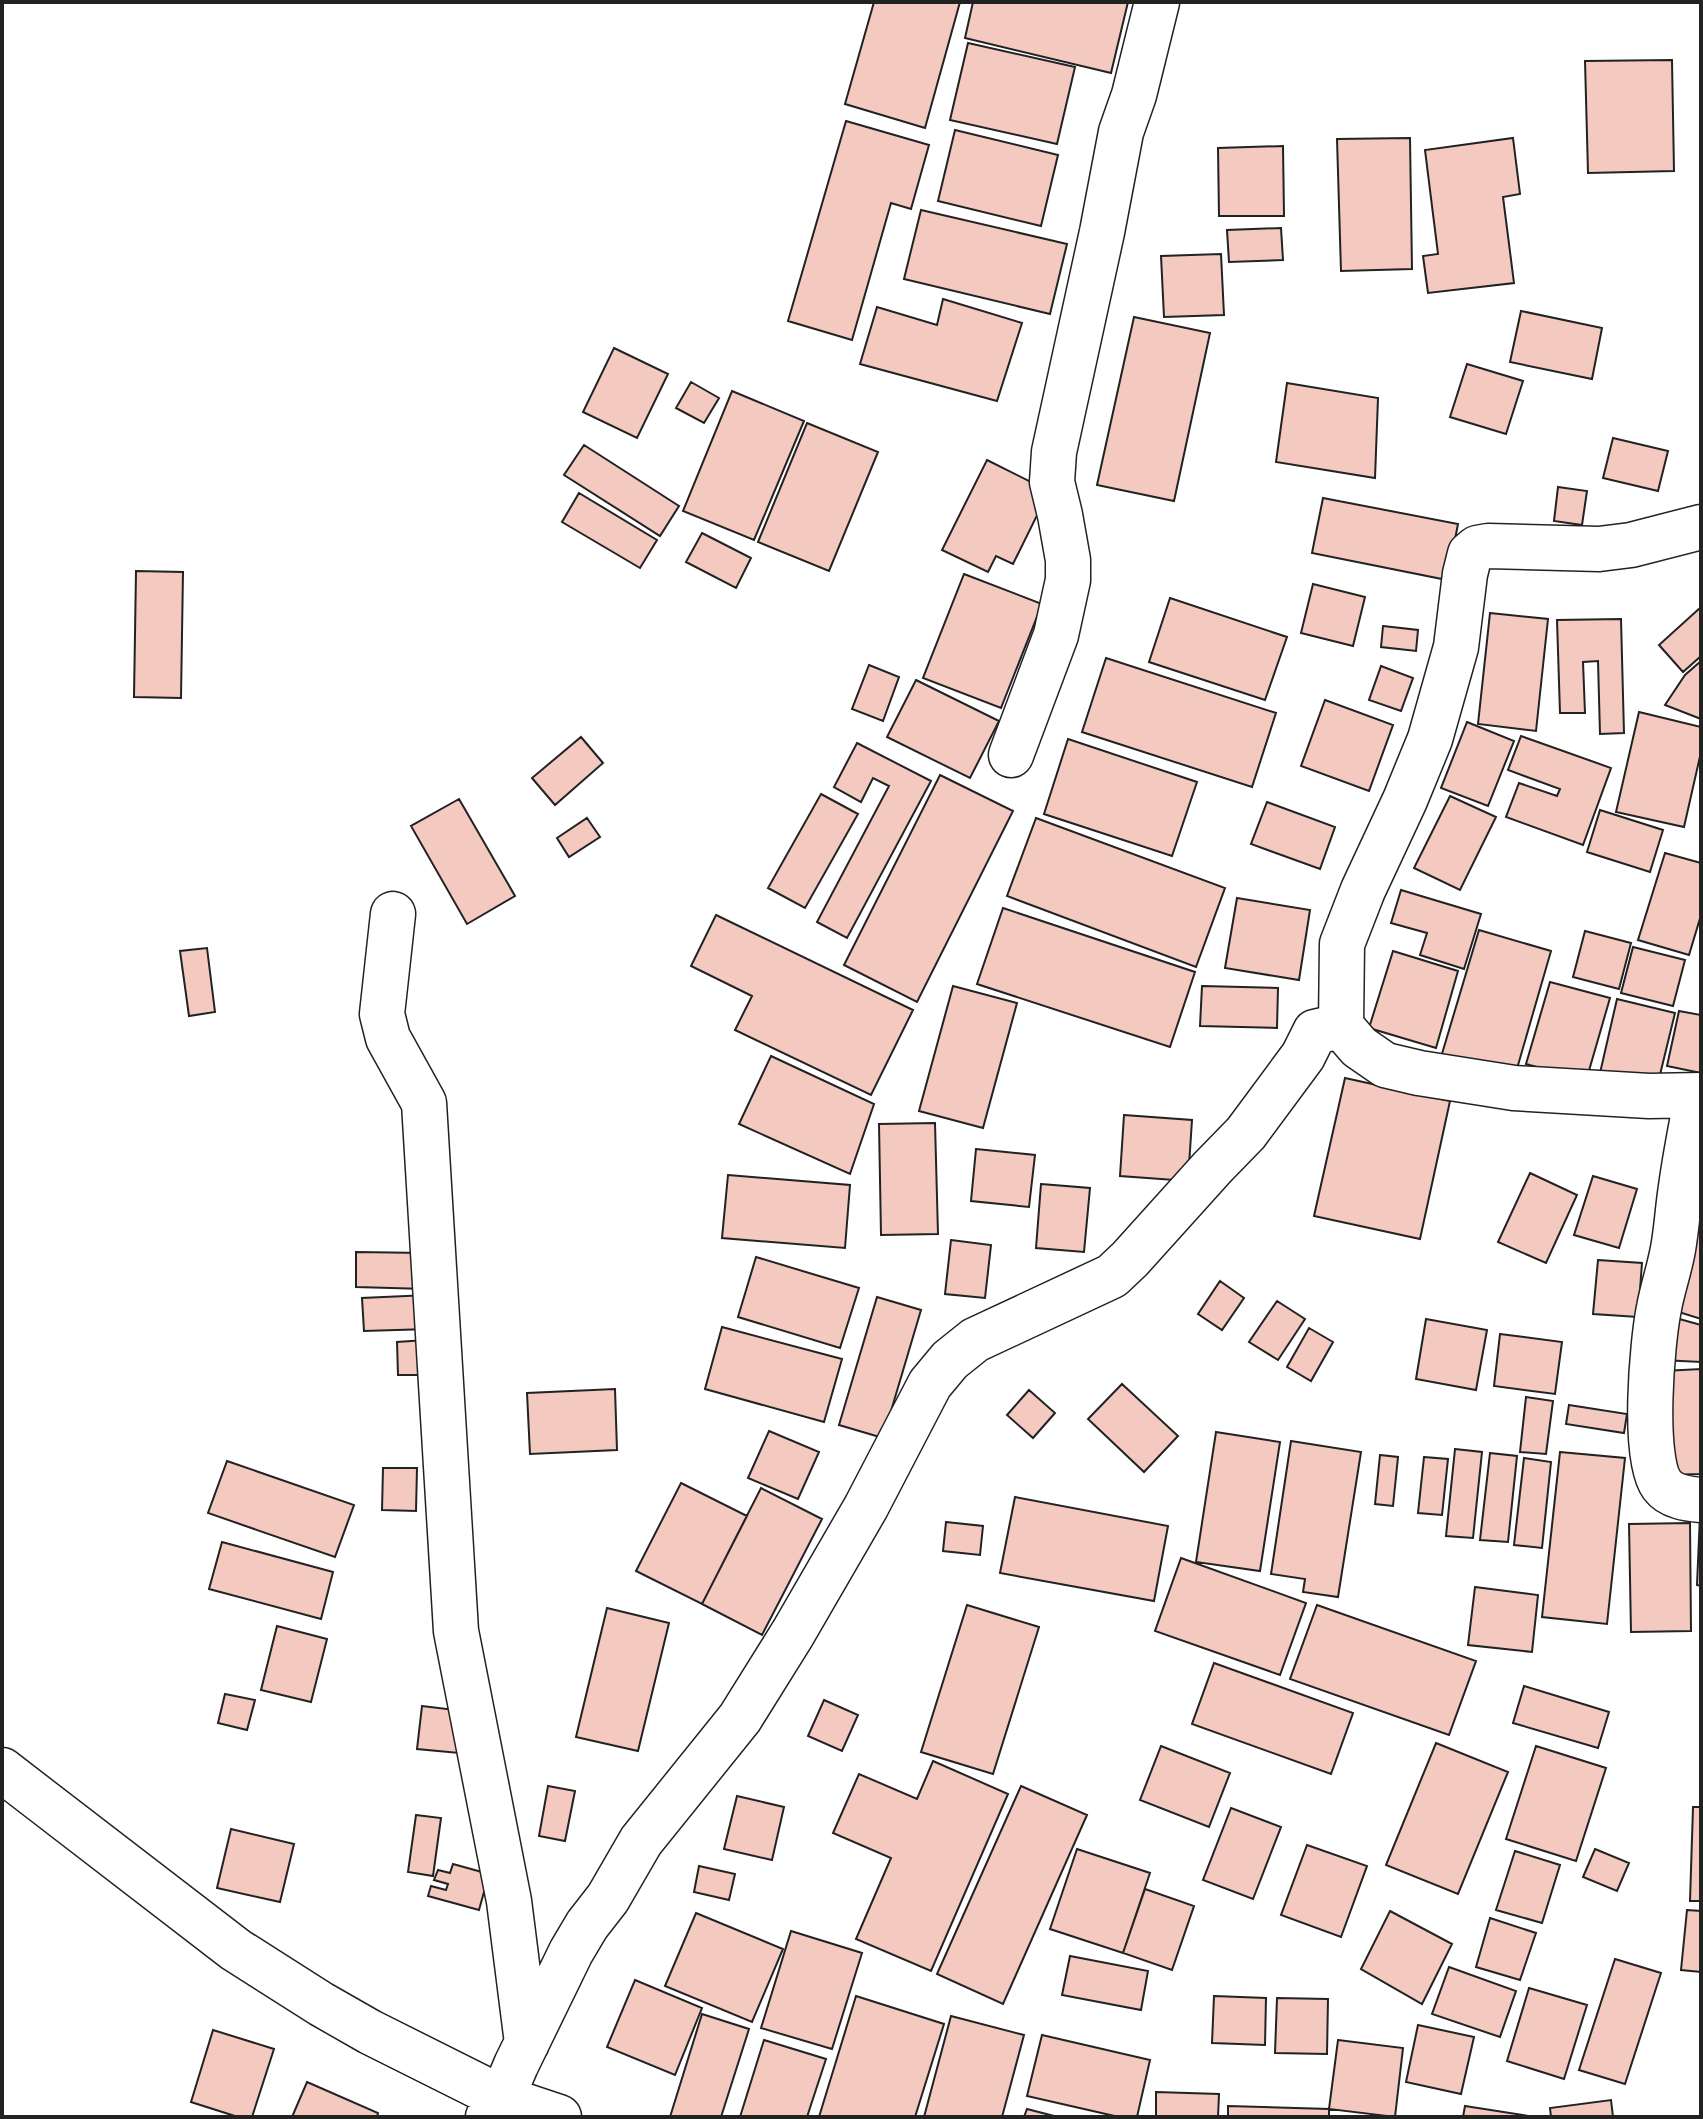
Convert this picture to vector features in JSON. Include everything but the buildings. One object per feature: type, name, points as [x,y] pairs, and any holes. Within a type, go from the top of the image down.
[{"type":"street","points":[[1011,755],[1056,635],[1068,580],[1068,560],[1052,482],[1054,452],[1121,132],[1134,95],[1157,2]]},
{"type":"street","points":[[1701,527],[1631,545],[1599,549],[1488,546],[1477,548],[1470,554],[1456,647],[1430,739],[1342,944],[1341,1026],[1359,1047],[1385,1065],[1419,1073],[1514,1088],[1699,1096],[1685,1160],[1674,1246],[1653,1339],[1651,1441],[1661,1485],[1685,1499],[1701,1500]]},
{"type":"street","points":[[393,914],[382,1014],[388,1038],[424,1103],[456,1631],[509,1901],[527,2043]]},
{"type":"street","points":[[495,2108],[587,1925],[608,1898],[641,1841],[740,1718],[793,1633],[892,1460],[930,1384],[950,1360],[975,1340],[1112,1276],[1246,1133],[1303,1056],[1315,1032],[1341,1026]]},
{"type":"street","points":[[2,1770],[202,1924],[270,1972],[495,2108],[559,2117]]}]
